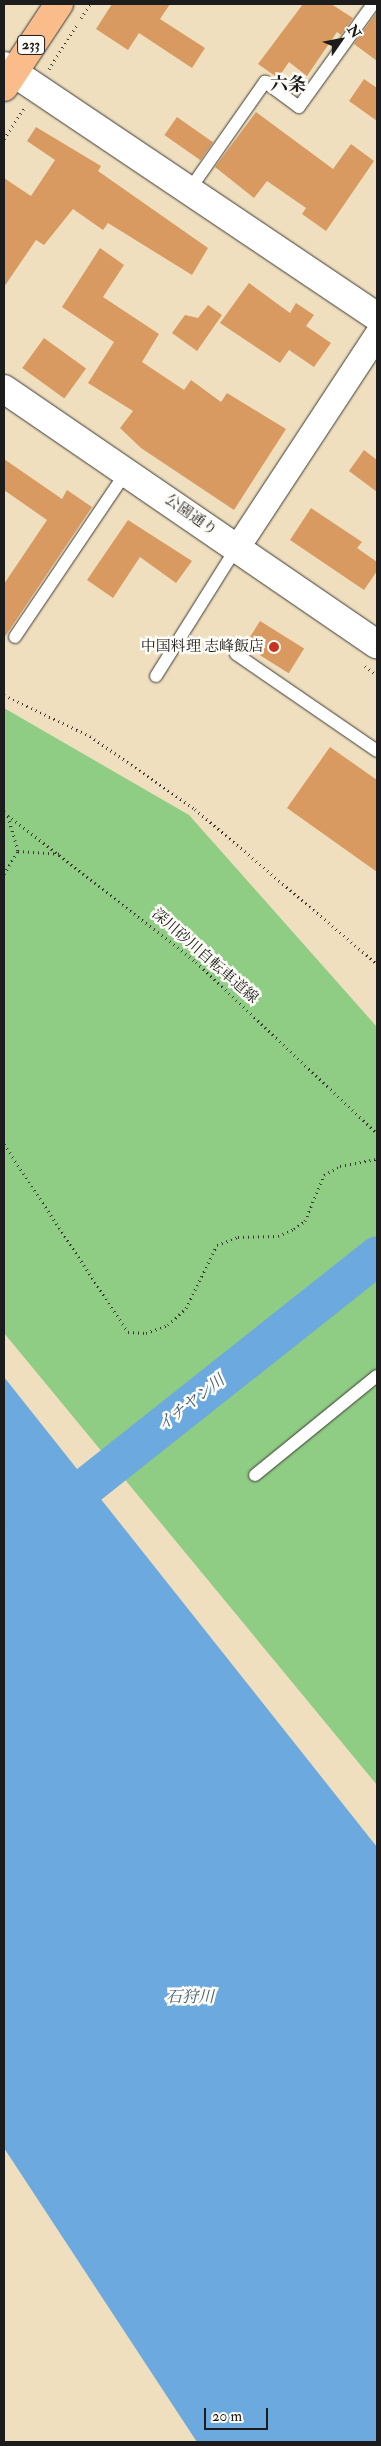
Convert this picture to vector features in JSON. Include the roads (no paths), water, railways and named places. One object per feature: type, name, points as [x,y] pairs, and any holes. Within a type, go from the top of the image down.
[{"type":"highway","name":"233","points":[[7,75],[59,4]]},
{"type":"street","points":[[7,75],[190,189],[377,317]]},
{"type":"street","points":[[238,548],[377,334]]},
{"type":"street","name":"公園通り","points":[[4,390],[127,471],[377,644]]},
{"type":"lane","points":[[190,189],[265,82],[299,107],[373,4]]},
{"type":"lane","points":[[15,637],[127,471]]},
{"type":"lane","points":[[156,676],[238,548]]},
{"type":"lane","points":[[236,654],[377,751]]},
{"type":"lane","points":[[255,1475],[377,1376]]},
{"type":"water","name":"石狩川","points":[[4,1377],[377,1847],[377,2442],[197,2442],[4,2148]]},
{"type":"waterway","name":"イチヤン川","points":[[4,1551],[377,1255]]},
{"type":"place","name":"中国料理 志峰飯店","points":[[274,647]]},
{"type":"district","name":"六条","points":[[288,85]]}]
